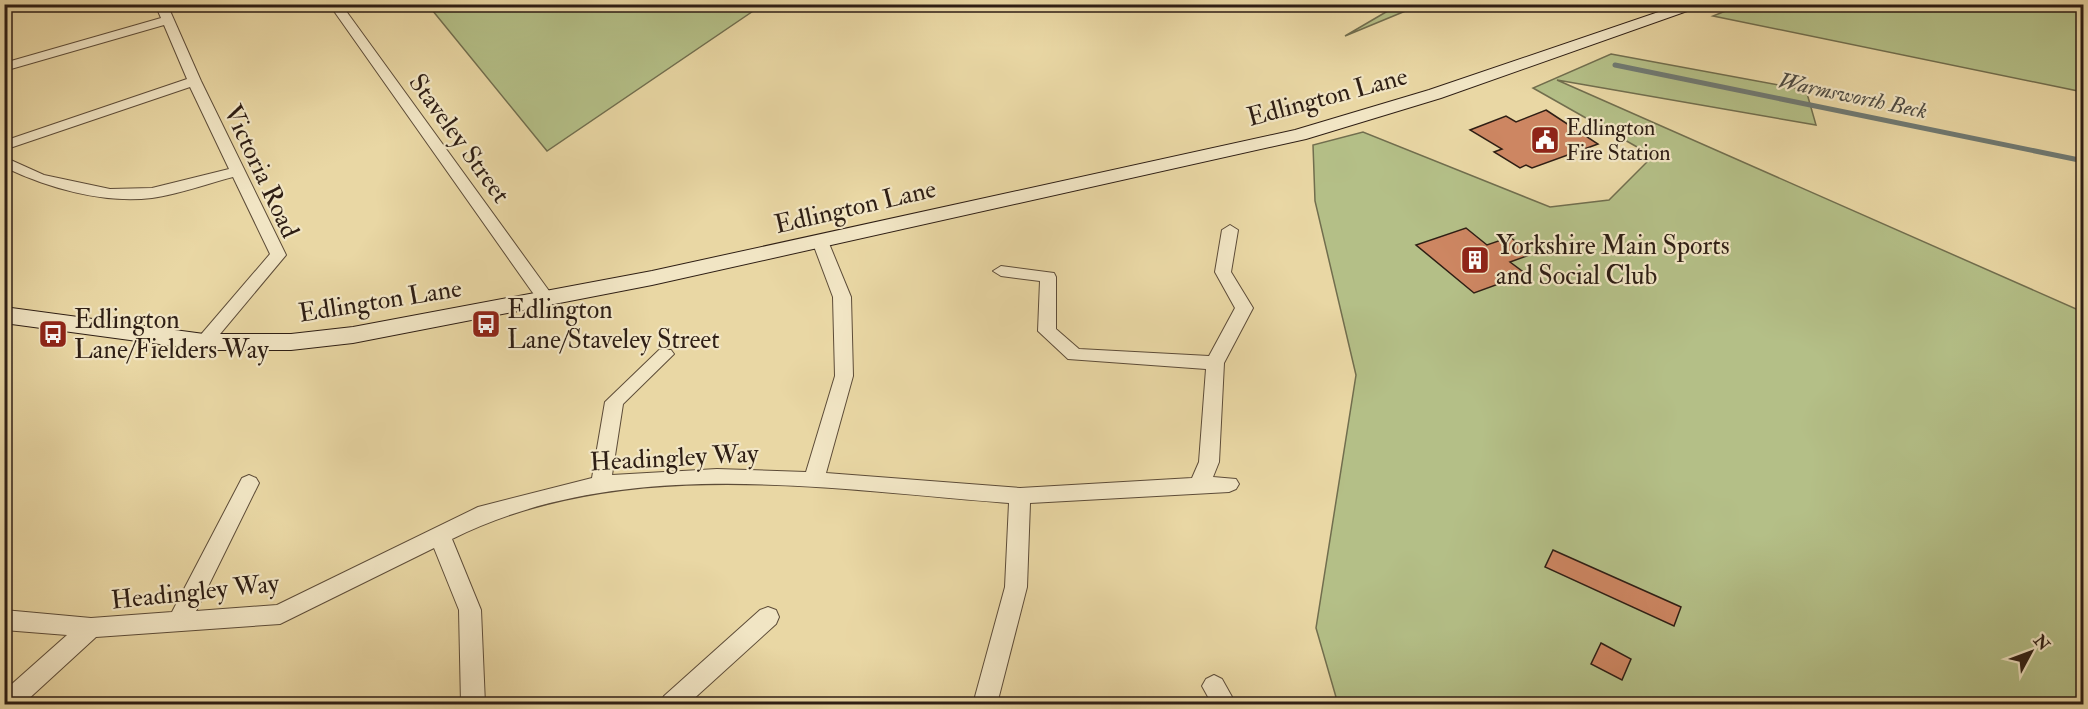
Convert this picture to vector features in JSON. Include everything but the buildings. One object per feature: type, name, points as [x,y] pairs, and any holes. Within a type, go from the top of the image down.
[{"type":"main road","name":"Edlington Lane","points":[[4,315],[204,342],[291,342],[353,335],[546,299],[1299,135],[1436,94],[1699,4]]},
{"type":"street","name":"Victoria Road","points":[[161,4],[194,81],[278,255],[204,342]]},
{"type":"street","name":"Staveley Street","points":[[335,4],[546,299]]},
{"type":"street","points":[[4,67],[167,20]]},
{"type":"street","points":[[4,146],[118,105],[194,81]]},
{"type":"street","points":[[4,161],[39,178],[110,195],[152,193],[238,171]]},
{"type":"street","points":[[1199,486],[1209,462],[1215,363],[1244,308],[1222,273],[1230,230]]},
{"type":"street","points":[[814,480],[844,375],[842,297],[820,241]]},
{"type":"street","points":[[1001,271],[1048,277],[1047,331],[1074,355],[1215,363]]},
{"type":"street","points":[[601,483],[614,402],[665,354]]},
{"type":"street","name":"Headingley Way","points":[[4,620],[92,628],[280,614],[485,513],[601,483],[717,477],[814,480],[1020,496],[1229,484]]},
{"type":"street","points":[[179,622],[249,483]]},
{"type":"street","points":[[987,704],[1016,587],[1020,496]]},
{"type":"street","points":[[440,535],[470,610],[473,705]]},
{"type":"street","points":[[672,705],[768,617]]},
{"type":"street","points":[[7,705],[92,628]]},
{"type":"green space","points":[[1743,4],[2083,5],[2083,92],[1713,16]]},
{"type":"green space","points":[[428,5],[762,5],[547,151]]},
{"type":"green space","points":[[1398,5],[1420,5],[1345,36]]},
{"type":"green space","points":[[1611,54],[1806,90],[1816,125],[1557,80],[2083,312],[2083,704],[1338,704],[1316,628],[1356,375],[1315,201],[1313,145],[1363,132],[1550,207],[1609,200],[1653,156],[1533,88]]},
{"type":"waterway","name":"Warmsworth Beck","points":[[1615,65],[2084,161]]},
{"type":"place","name":"Edlington Fire Station","points":[[1545,140]]},
{"type":"place","name":"Yorkshire Main Sports and Social Club","points":[[1475,260]]},
{"type":"place","name":"Edlington Lane/Staveley Street","points":[[486,324]]},
{"type":"place","name":"Edlington Lane/Fielders Way","points":[[53,334]]}]
